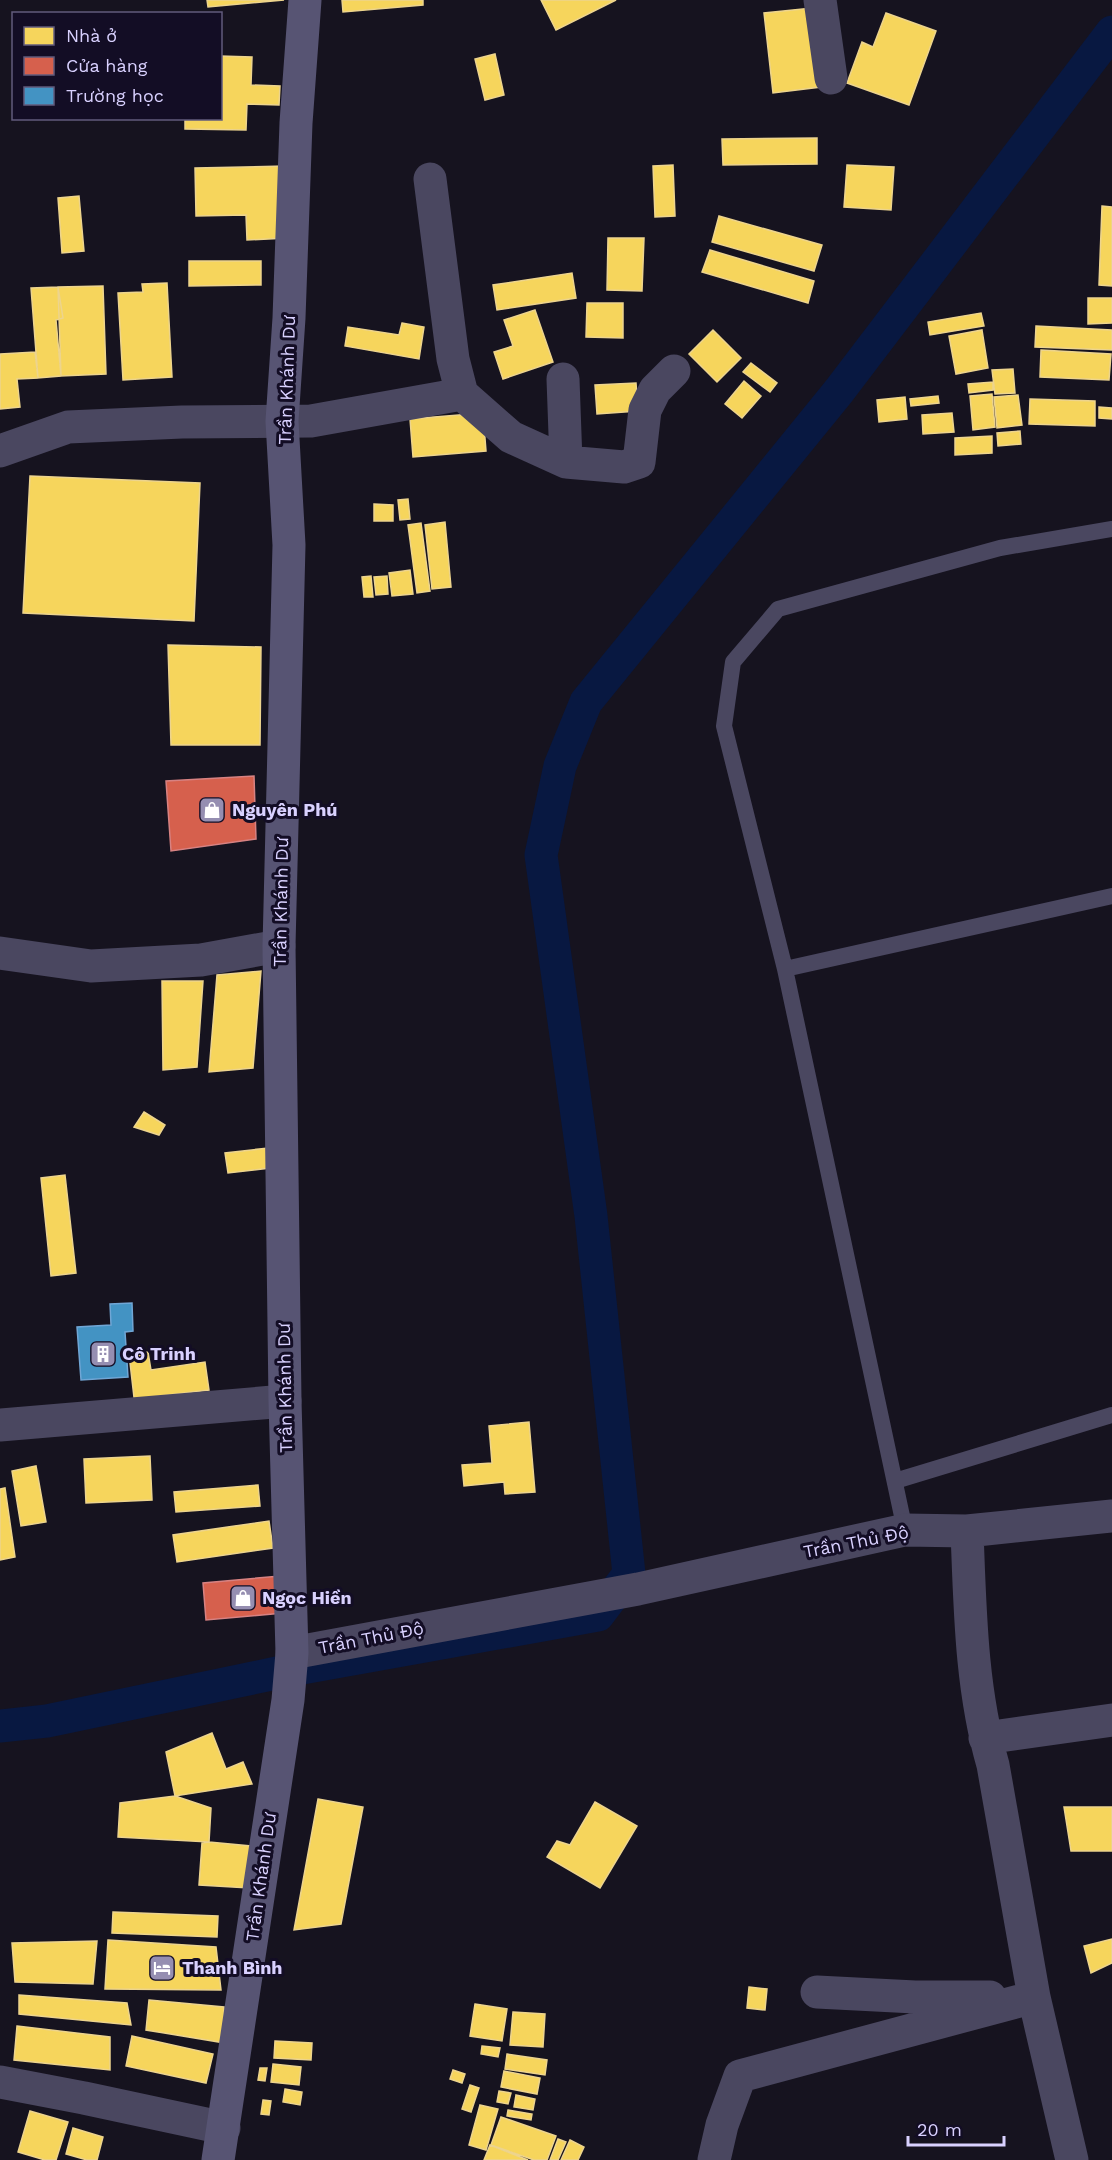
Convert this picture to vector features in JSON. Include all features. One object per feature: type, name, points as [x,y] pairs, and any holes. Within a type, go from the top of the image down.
[{"type":"street","name":"Trần Khánh Dư","points":[[218,2160],[288,1700],[292,1656],[285,1401],[279,946],[290,545],[282,421],[304,0]]},
{"type":"street","points":[[820,0],[831,78]]},
{"type":"street","points":[[430,179],[453,359],[462,394],[511,437],[566,462],[624,467],[639,462],[645,410],[655,390],[674,371]]},
{"type":"street","points":[[563,379],[566,462]]},
{"type":"street","points":[[0,451],[68,427],[182,422],[311,421],[462,394]]},
{"type":"street","points":[[0,953],[91,966],[201,960],[279,946]]},
{"type":"street","points":[[0,1425],[285,1401]]},
{"type":"street","name":"Trần Thủ Độ","points":[[292,1656],[638,1589],[905,1530],[967,1531],[1112,1516]]},
{"type":"street","points":[[967,1531],[970,1634],[985,1738],[993,1765],[1034,1997],[1072,2160]]},
{"type":"street","points":[[985,1738],[1112,1719]]},
{"type":"street","points":[[817,1992],[915,1997],[1034,1997]]},
{"type":"street","points":[[714,2160],[722,2125],[740,2076],[1034,1997]]},
{"type":"street","points":[[0,2082],[224,2128]]},
{"type":"lane","points":[[905,1530],[785,969],[724,726],[733,662],[778,609],[1000,548],[1112,530]]},
{"type":"lane","points":[[785,969],[1112,896]]},
{"type":"lane","points":[[895,1481],[1112,1415]]},
{"type":"building: Nhà ở","points":[[207,0],[284,0],[208,7]]},
{"type":"building: Nhà ở","points":[[342,0],[423,0],[423,5],[343,12]]},
{"type":"building: Nhà ở","points":[[541,0],[616,0],[556,30]]},
{"type":"building: Nhà ở","points":[[812,8],[821,87],[773,93],[764,13]]},
{"type":"building: Nhà ở","points":[[886,13],[936,31],[909,105],[847,83],[862,42],[873,47]]},
{"type":"building: Nhà ở","points":[[495,54],[504,95],[485,100],[475,59]]},
{"type":"building: Nhà ở","points":[[222,56],[252,57],[251,85],[280,86],[279,105],[247,104],[246,130],[185,129],[185,120],[222,120]]},
{"type":"building: Nhà ở","points":[[817,138],[817,164],[723,165],[722,139]]},
{"type":"building: Nhà ở","points":[[673,165],[675,216],[655,217],[653,166]]},
{"type":"building: Nhà ở","points":[[847,165],[894,167],[891,210],[844,207]]},
{"type":"building: Nhà ở","points":[[285,166],[287,238],[247,240],[246,215],[196,216],[195,168]]},
{"type":"building: Nhà ở","points":[[79,196],[84,251],[62,253],[58,198]]},
{"type":"building: Nhà ở","points":[[1102,206],[1112,207],[1112,286],[1099,285]]},
{"type":"building: Nhà ở","points":[[719,216],[822,245],[814,271],[712,242]]},
{"type":"building: Nhà ở","points":[[608,238],[644,238],[642,291],[607,290]]},
{"type":"building: Nhà ở","points":[[710,250],[814,281],[808,303],[702,272]]},
{"type":"building: Nhà ở","points":[[189,261],[261,261],[261,285],[189,286]]},
{"type":"building: Nhà ở","points":[[572,273],[576,298],[497,310],[493,285]]},
{"type":"building: Nhà ở","points":[[167,283],[172,377],[123,380],[118,293],[143,292],[142,284]]},
{"type":"building: Nhà ở","points":[[103,286],[106,374],[61,376],[58,287]]},
{"type":"building: Nhà ở","points":[[58,287],[63,318],[56,320],[61,376],[38,378],[31,288]]},
{"type":"building: Nhà ở","points":[[1088,298],[1112,298],[1112,323],[1088,324]]},
{"type":"building: Nhà ở","points":[[587,303],[623,303],[623,338],[586,337]]},
{"type":"building: Nhà ở","points":[[535,310],[553,362],[503,379],[494,352],[513,346],[504,320]]},
{"type":"building: Nhà ở","points":[[981,313],[984,326],[930,335],[928,322]]},
{"type":"building: Nhà ở","points":[[402,323],[424,327],[419,359],[345,346],[348,327],[399,335]]},
{"type":"building: Nhà ở","points":[[1036,326],[1112,330],[1112,350],[1035,347]]},
{"type":"building: Nhà ở","points":[[713,330],[741,358],[717,382],[689,354]]},
{"type":"building: Nhà ở","points":[[982,330],[988,368],[956,374],[949,336]]},
{"type":"building: Nhà ở","points":[[1041,350],[1111,354],[1109,380],[1040,377]]},
{"type":"building: Nhà ở","points":[[35,352],[38,378],[17,379],[20,407],[0,409],[0,354]]},
{"type":"building: Nhà ở","points":[[751,363],[777,383],[770,392],[743,372]]},
{"type":"building: Nhà ở","points":[[1013,369],[1015,393],[995,394],[992,370]]},
{"type":"building: Nhà ở","points":[[744,381],[761,396],[742,418],[725,404]]},
{"type":"building: Nhà ở","points":[[993,382],[993,390],[969,393],[968,384]]},
{"type":"building: Nhà ở","points":[[636,383],[638,411],[597,414],[595,385]]},
{"type":"building: Nhà ở","points":[[992,394],[995,427],[973,430],[970,396]]},
{"type":"building: Nhà ở","points":[[1018,395],[1022,425],[997,428],[994,397]]},
{"type":"building: Nhà ở","points":[[938,396],[939,403],[911,406],[910,399]]},
{"type":"building: Nhà ở","points":[[905,397],[907,419],[879,422],[877,400]]},
{"type":"building: Nhà ở","points":[[1030,399],[1095,401],[1095,426],[1029,424]]},
{"type":"building: Nhà ở","points":[[1099,407],[1112,408],[1112,419],[1099,418]]},
{"type":"building: Nhà ở","points":[[483,413],[486,451],[413,457],[410,419]]},
{"type":"building: Nhà ở","points":[[952,413],[954,432],[923,434],[922,415]]},
{"type":"building: Nhà ở","points":[[1020,431],[1021,444],[998,446],[997,433]]},
{"type":"building: Nhà ở","points":[[992,436],[992,453],[955,455],[955,438]]},
{"type":"building: Nhà ở","points":[[30,476],[200,483],[194,621],[23,613]]},
{"type":"building: Nhà ở","points":[[408,499],[410,519],[400,520],[398,500]]},
{"type":"building: Nhà ở","points":[[374,504],[393,505],[393,521],[374,521]]},
{"type":"building: Nhà ở","points":[[445,522],[451,587],[432,589],[425,525]]},
{"type":"building: Nhà ở","points":[[421,523],[430,591],[417,593],[408,525]]},
{"type":"building: Nhà ở","points":[[410,570],[413,594],[392,596],[389,573]]},
{"type":"building: Nhà ở","points":[[371,576],[373,597],[364,597],[362,577]]},
{"type":"building: Nhà ở","points":[[387,576],[388,594],[376,595],[374,577]]},
{"type":"building: Nhà ở","points":[[168,645],[261,647],[260,745],[171,745]]},
{"type":"building: Nhà ở","points":[[261,971],[253,1068],[209,1072],[217,975]]},
{"type":"building: Nhà ở","points":[[162,981],[203,981],[197,1067],[163,1070]]},
{"type":"building: Nhà ở","points":[[144,1112],[165,1125],[159,1135],[134,1127]]},
{"type":"building: Nhà ở","points":[[268,1148],[270,1168],[228,1173],[225,1153]]},
{"type":"building: Nhà ở","points":[[65,1175],[76,1273],[51,1276],[41,1178]]},
{"type":"building: Nhà ở","points":[[148,1352],[151,1370],[205,1362],[209,1390],[152,1397],[135,1406],[129,1354]]},
{"type":"building: Nhà ở","points":[[529,1422],[535,1492],[505,1494],[504,1482],[464,1486],[462,1465],[492,1463],[489,1426]]},
{"type":"building: Nhà ở","points":[[150,1456],[152,1500],[86,1503],[84,1459]]},
{"type":"building: Nhà ở","points":[[36,1466],[46,1522],[21,1526],[12,1471]]},
{"type":"building: Nhà ở","points":[[258,1485],[260,1506],[176,1512],[174,1492]]},
{"type":"building: Nhà ở","points":[[5,1488],[15,1557],[0,1560],[0,1489]]},
{"type":"building: Nhà ở","points":[[269,1521],[273,1548],[177,1562],[173,1535]]},
{"type":"building: Nhà ở","points":[[212,1733],[226,1769],[243,1762],[252,1784],[175,1796],[166,1752]]},
{"type":"building: Nhà ở","points":[[175,1796],[211,1808],[209,1842],[118,1837],[120,1803]]},
{"type":"building: Nhà ở","points":[[318,1799],[363,1807],[341,1924],[294,1930]]},
{"type":"building: Nhà ở","points":[[595,1802],[637,1826],[600,1888],[547,1857],[557,1841],[570,1845]]},
{"type":"building: Nhà ở","points":[[1064,1807],[1112,1807],[1112,1851],[1071,1851]]},
{"type":"building: Nhà ở","points":[[202,1843],[251,1846],[249,1888],[199,1885]]},
{"type":"building: Nhà ở","points":[[113,1912],[218,1916],[217,1937],[112,1933]]},
{"type":"building: Nhà ở","points":[[1112,1939],[1112,1963],[1091,1973],[1084,1946]]},
{"type":"building: Nhà ở","name":"Thanh Bình","points":[[108,1940],[216,1947],[221,1990],[105,1989]]},
{"type":"building: Nhà ở","points":[[97,1941],[93,1984],[15,1982],[12,1943]]},
{"type":"building: Nhà ở","points":[[749,1987],[767,1989],[765,2010],[747,2008]]},
{"type":"building: Nhà ở","points":[[19,1995],[127,2003],[131,2025],[19,2014]]},
{"type":"building: Nhà ở","points":[[149,2000],[224,2007],[225,2043],[146,2030]]},
{"type":"building: Nhà ở","points":[[475,2004],[507,2009],[502,2041],[470,2036]]},
{"type":"building: Nhà ở","points":[[513,2012],[545,2014],[543,2047],[510,2045]]},
{"type":"building: Nhà ở","points":[[17,2026],[110,2037],[110,2070],[14,2060]]},
{"type":"building: Nhà ở","points":[[132,2036],[213,2054],[206,2083],[126,2066]]},
{"type":"building: Nhà ở","points":[[275,2041],[312,2043],[311,2060],[274,2058]]},
{"type":"building: Nhà ở","points":[[482,2046],[500,2048],[498,2057],[481,2054]]},
{"type":"building: Nhà ở","points":[[507,2054],[547,2060],[545,2075],[505,2069]]},
{"type":"building: Nhà ở","points":[[273,2064],[301,2067],[299,2085],[271,2082]]},
{"type":"building: Nhà ở","points":[[260,2068],[267,2068],[265,2081],[258,2080]]},
{"type":"building: Nhà ở","points":[[453,2070],[465,2074],[462,2083],[450,2079]]},
{"type":"building: Nhà ở","points":[[504,2071],[540,2078],[537,2094],[501,2087]]},
{"type":"building: Nhà ở","points":[[470,2085],[479,2088],[471,2112],[462,2109]]},
{"type":"building: Nhà ở","points":[[285,2089],[302,2092],[300,2105],[283,2102]]},
{"type":"building: Nhà ở","points":[[499,2091],[511,2093],[508,2104],[497,2102]]},
{"type":"building: Nhà ở","points":[[516,2095],[535,2099],[533,2110],[514,2107]]},
{"type":"building: Nhà ở","points":[[263,2100],[271,2101],[269,2115],[261,2114]]},
{"type":"building: Nhà ở","points":[[480,2105],[498,2109],[486,2150],[469,2145]]},
{"type":"building: Nhà ở","points":[[508,2110],[532,2114],[531,2120],[507,2116]]},
{"type":"building: Nhà ở","points":[[30,2111],[68,2122],[56,2160],[45,2160],[18,2152]]},
{"type":"building: Nhà ở","points":[[501,2117],[556,2136],[547,2160],[534,2160],[491,2145]]},
{"type":"building: Nhà ở","points":[[73,2128],[103,2137],[97,2160],[87,2160],[66,2154]]},
{"type":"building: Nhà ở","points":[[558,2139],[566,2142],[558,2160],[550,2160]]},
{"type":"building: Nhà ở","points":[[570,2140],[584,2147],[578,2160],[561,2160]]},
{"type":"building: Nhà ở","points":[[490,2145],[528,2160],[484,2160]]},
{"type":"building: Cửa hàng","name":"Nguyên Phú","points":[[254,776],[256,839],[171,851],[166,781]]},
{"type":"building: Cửa hàng","name":"Ngọc Hiền","points":[[280,1576],[283,1613],[206,1620],[203,1583]]},
{"type":"building: Trường học","name":"Cô Trinh","points":[[132,1303],[133,1331],[125,1332],[128,1377],[81,1380],[77,1327],[111,1325],[110,1304]]},
{"type":"waterway","points":[[0,1726],[47,1721],[291,1670],[598,1615],[629,1574],[591,1216],[541,855],[560,766],[586,702],[839,391],[1112,32]]},
{"type":"place","name":"Nguyên Phú","points":[[212,810]]},
{"type":"place","name":"Cô Trinh","points":[[103,1354]]},
{"type":"place","name":"Ngọc Hiền","points":[[243,1598]]},
{"type":"place","name":"Thanh Bình","points":[[162,1968]]}]
